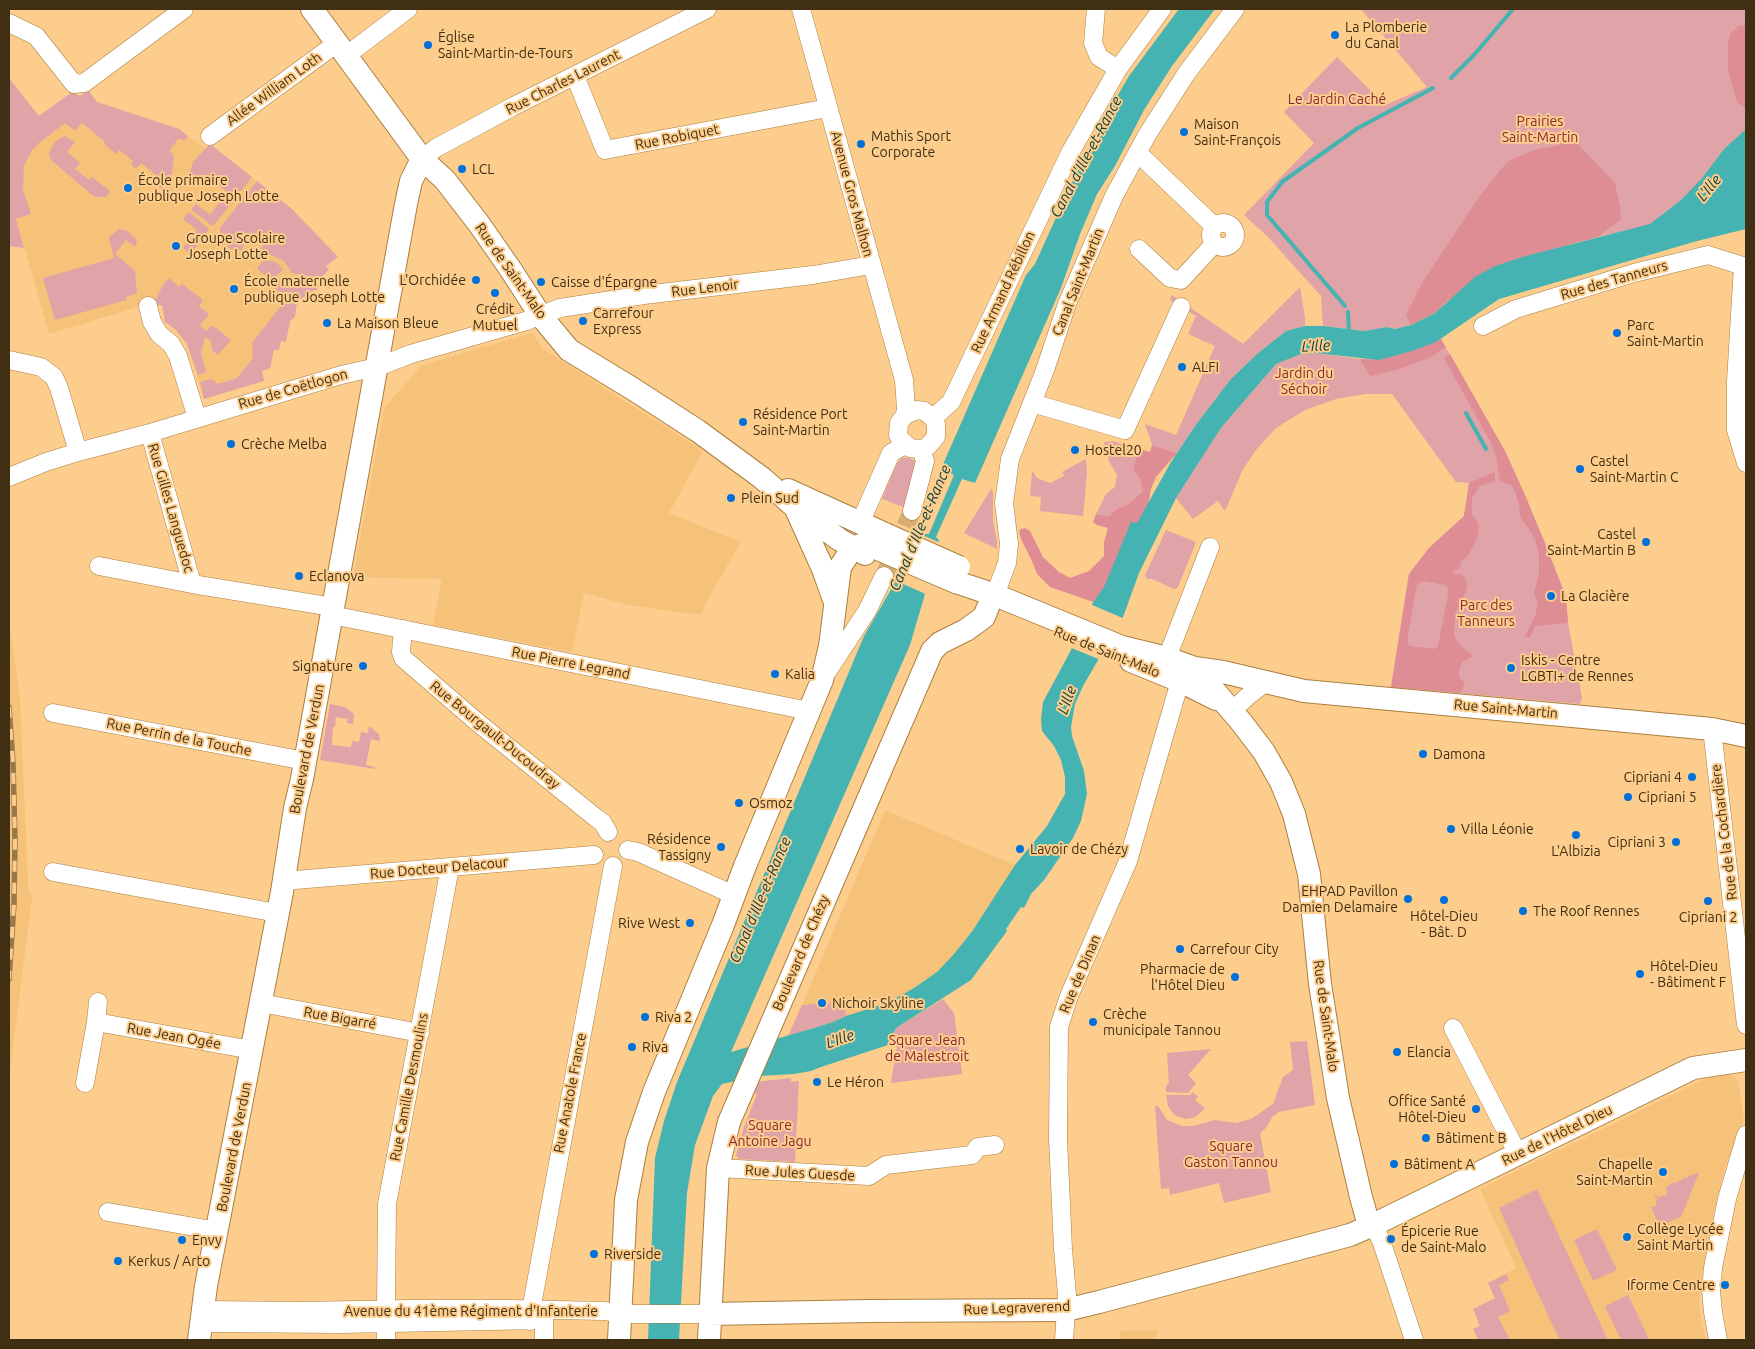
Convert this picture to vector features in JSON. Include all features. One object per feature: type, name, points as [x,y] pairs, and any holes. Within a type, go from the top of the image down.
[{"type":"main road","name":"Rue de Saint-Malo","points":[[312,9],[422,159],[445,180],[511,270],[540,315],[569,350],[634,389],[698,431],[762,478],[796,508],[854,549],[882,555],[977,587],[1194,677],[1228,707],[1251,733],[1286,792],[1300,836],[1309,874],[1324,1008],[1340,1107],[1361,1197],[1366,1214],[1373,1225]]},
{"type":"main road","name":"Boulevard de Verdun","points":[[202,1324],[206,1286],[252,1050],[406,204],[411,181],[422,159]]},
{"type":"main road","name":"Rue de Saint-Malo","points":[[762,478],[860,523],[882,555]]},
{"type":"main road","points":[[796,508],[833,594],[835,613]]},
{"type":"main road","points":[[618,1340],[626,1314],[626,1200],[637,1142],[654,1092],[822,680],[830,646],[840,567],[845,558],[854,549]]},
{"type":"main road","name":"Boulevard de Chézy","points":[[709,1340],[702,1314],[718,1168],[729,1122],[932,651],[940,643],[966,630],[984,617],[977,587]]},
{"type":"main road","name":"Rue Saint-Martin","points":[[1194,677],[1266,682],[1304,691],[1712,729],[1746,736]]},
{"type":"main road","name":"Rue de l'Hôtel Dieu","points":[[1373,1225],[1693,1068],[1746,1060]]},
{"type":"main road","name":"Rue Legraverend","points":[[702,1314],[869,1310],[1066,1310],[1332,1240],[1373,1225]]},
{"type":"street","points":[[9,23],[36,36],[74,84],[84,83],[184,9]]},
{"type":"street","name":"Allée William Loth","points":[[210,136],[342,49],[408,9]]},
{"type":"street","name":"Rue Charles Laurent","points":[[422,159],[436,148],[512,107],[707,9]]},
{"type":"street","name":"Avenue Gros Malhon","points":[[800,9],[904,380],[911,394],[928,414]]},
{"type":"street","points":[[1096,9],[1093,43],[1099,57],[1118,69]]},
{"type":"street","name":"Rue Armand Rébillon","points":[[928,414],[950,402],[1071,150],[1118,69],[1162,9]]},
{"type":"street","name":"Canal Saint-Martin","points":[[977,587],[1008,563],[1009,544],[1004,503],[1009,464],[1067,304],[1114,196],[1147,135],[1186,74],[1234,9]]},
{"type":"street","name":"Rue Robiquet","points":[[575,76],[605,150],[828,108]]},
{"type":"street","points":[[1138,153],[1214,235],[1181,280],[1170,278],[1138,249]]},
{"type":"street","name":"Rue des Tanneurs","points":[[1483,326],[1516,309],[1634,274],[1708,255],[1745,264]]},
{"type":"street","points":[[1745,264],[1736,381],[1736,430],[1746,462]]},
{"type":"street","name":"Rue Lenoir","points":[[540,315],[560,308],[644,295],[813,275],[871,265]]},
{"type":"street","points":[[148,306],[152,322],[159,334],[171,344],[178,356],[197,418]]},
{"type":"street","points":[[1032,403],[1125,430],[1181,307]]},
{"type":"street","name":"Rue de Coëtlogon","points":[[9,477],[78,452],[150,433],[341,375],[377,367],[411,354],[540,315]]},
{"type":"street","points":[[9,360],[41,367],[54,377],[78,452]]},
{"type":"street","name":"Avenue Gros Malhon","points":[[904,380],[905,415]]},
{"type":"street","points":[[860,523],[891,454],[913,447],[927,447],[936,437],[937,430],[928,414],[910,411],[899,423],[898,428],[901,440],[913,447],[925,461],[912,511]]},
{"type":"street","name":"Rue Gilles Languedoc","points":[[150,433],[192,584]]},
{"type":"street","name":"Rue de Coëtlogon","points":[[9,467],[46,462]]},
{"type":"street","points":[[1162,665],[1210,547]]},
{"type":"street","points":[[822,680],[867,611],[882,555]]},
{"type":"street","name":"Rue Gilles Languedoc","points":[[99,566],[332,611]]},
{"type":"street","name":"Rue Pierre Legrand","points":[[332,611],[403,629],[809,711]]},
{"type":"street","name":"Rue Bourgault-Ducoudray","points":[[403,629],[401,652],[403,658],[477,722],[603,823],[608,832],[618,833],[623,836],[628,845],[628,850]]},
{"type":"street","name":"Rue de Dinan","points":[[1064,1340],[1066,1310],[1058,1139],[1059,1027],[1069,996],[1128,861],[1194,677]]},
{"type":"street","points":[[1228,707],[1248,696],[1266,682]]},
{"type":"street","name":"Rue Perrin de la Touche","points":[[53,713],[305,761]]},
{"type":"street","name":"Rue de la Cochardière","points":[[1712,729],[1746,1025]]},
{"type":"street","points":[[608,832],[598,837],[595,843],[594,854],[602,864],[613,866],[622,862],[628,850],[638,852],[734,895]]},
{"type":"street","name":"Rue Docteur Delacour","points":[[283,879],[295,880],[594,854]]},
{"type":"street","name":"Rue Anatole France","points":[[544,1340],[537,1315],[613,866]]},
{"type":"street","name":"Rue Camille Desmoulins","points":[[386,1324],[387,1204],[450,867]]},
{"type":"street","points":[[53,872],[277,913]]},
{"type":"street","points":[[85,1083],[98,1002]]},
{"type":"street","name":"Rue Bigarré","points":[[260,1003],[420,1033]]},
{"type":"street","name":"Rue Jean Ogée","points":[[96,1022],[252,1050]]},
{"type":"street","points":[[1453,1028],[1518,1154]]},
{"type":"street","points":[[1718,1340],[1713,1312],[1713,1268],[1727,1198],[1746,1136]]},
{"type":"street","name":"Rue Jules Guesde","points":[[718,1168],[869,1176],[886,1165],[972,1155],[978,1146],[995,1145]]},
{"type":"street","points":[[108,1212],[218,1231]]},
{"type":"street","name":"Rue de Saint-Malo","points":[[1373,1225],[1381,1240],[1414,1340]]},
{"type":"street","name":"Avenue du 41ème Régiment d'Infanterie","points":[[202,1324],[386,1324],[605,1311],[626,1314],[702,1314]]},
{"type":"shaded area","points":[[1739,25],[1746,26],[1746,109],[1737,102],[1728,70],[1730,34]]},
{"type":"shaded area","name":"Groupe Scolaire Joseph Lotte","points":[[88,90],[97,102],[179,129],[205,148],[210,144],[292,209],[330,248],[298,274],[279,350],[274,349],[270,368],[262,371],[264,381],[204,399],[187,344],[175,329],[165,322],[162,305],[141,306],[49,334],[9,193],[9,150]]},
{"type":"shaded area","points":[[1576,142],[1615,183],[1621,211],[1620,220],[1598,237],[1526,256],[1449,300],[1435,313],[1411,325],[1406,315],[1422,283],[1479,197],[1502,168],[1509,161],[1533,150]]},
{"type":"shaded area","points":[[532,333],[543,349],[703,451],[669,513],[741,542],[707,600],[701,615],[628,605],[584,593],[572,652],[433,625],[442,579],[353,577],[384,408],[422,365]]},
{"type":"shaded area","points":[[1441,339],[1446,347],[1429,358],[1396,370],[1370,376],[1360,359],[1379,360],[1412,351]]},
{"type":"shaded area","points":[[1450,354],[1505,451],[1526,497],[1566,597],[1568,623],[1535,626],[1530,638],[1525,636],[1535,616],[1538,604],[1534,593],[1539,574],[1539,554],[1536,543],[1531,532],[1520,517],[1519,505],[1514,489],[1511,485],[1500,481],[1496,456],[1491,443],[1444,358]]},
{"type":"shaded area","points":[[1152,445],[1177,453],[1156,477],[1151,489],[1146,517],[1096,603],[1050,587],[1037,574],[1019,531],[1025,528],[1030,531],[1043,557],[1059,572],[1070,578],[1089,571],[1104,556],[1104,542],[1108,528],[1093,522],[1096,514],[1109,516],[1115,510],[1130,503],[1143,491],[1140,479],[1133,469],[1136,458],[1143,450],[1150,452]]},
{"type":"shaded area","points":[[1495,472],[1495,481],[1480,486],[1472,498],[1472,515],[1479,527],[1477,539],[1469,554],[1461,562],[1460,568],[1452,572],[1454,574],[1461,574],[1467,584],[1455,615],[1454,636],[1461,646],[1473,656],[1462,662],[1460,667],[1460,679],[1465,682],[1461,693],[1391,687],[1409,574],[1429,548],[1464,516],[1469,483]],"holes":[[[1423,581],[1445,585],[1449,590],[1438,646],[1434,649],[1410,646],[1407,642],[1417,584]]]},
{"type":"shaded area","points":[[9,620],[20,697],[28,883],[32,897],[9,1079]]},
{"type":"shaded area","points":[[885,810],[1015,865],[983,916],[954,954],[937,972],[914,988],[887,1003],[846,1016],[844,1001],[802,1005]]},
{"type":"shaded area","points":[[1725,1074],[1733,1076],[1738,1082],[1744,1119],[1724,1171],[1714,1210],[1701,1280],[1699,1304],[1706,1340],[1478,1340],[1473,1329],[1480,1326],[1473,1309],[1495,1298],[1488,1283],[1516,1268],[1480,1189],[1707,1078]]},
{"type":"shaded area","points":[[1158,1330],[1155,1340],[1120,1340],[1120,1331]]},
{"type":"green space","name":"Prairies Saint-Martin","points":[[1361,9],[1746,9],[1746,129],[1724,149],[1702,178],[1681,200],[1650,225],[1572,243],[1449,300],[1411,325],[1395,329],[1387,327],[1364,331],[1323,326],[1321,296],[1268,237],[1244,215],[1314,143],[1284,112],[1337,57],[1385,105],[1427,87]]},
{"type":"green space","points":[[9,78],[39,116],[72,92],[80,96],[88,90],[97,102],[179,129],[188,136],[185,140],[178,139],[169,151],[173,154],[174,159],[168,183],[162,189],[153,182],[157,176],[141,163],[136,169],[131,164],[133,161],[119,150],[116,154],[82,123],[75,131],[65,123],[32,150],[24,166],[23,189],[31,214],[16,219],[24,248],[9,246]]},
{"type":"green space","points":[[65,136],[75,142],[67,152],[80,163],[75,169],[89,180],[92,177],[110,191],[106,197],[92,195],[51,160],[49,153],[52,147],[57,140]]},
{"type":"green space","points":[[210,144],[252,177],[214,225],[211,225],[192,208],[196,204],[210,215],[227,192],[204,174],[196,184],[189,178],[193,162]]},
{"type":"green space","points":[[257,181],[292,209],[338,257],[326,266],[329,270],[320,278],[292,273],[284,261],[261,250],[264,242],[249,235],[241,251],[229,249],[220,228]]},
{"type":"green space","points":[[189,212],[209,229],[193,251],[188,252],[183,248],[197,230],[183,219]]},
{"type":"green space","points":[[119,229],[131,234],[137,241],[135,247],[126,240],[115,254],[135,271],[137,293],[126,297],[127,300],[55,320],[43,278],[114,258],[109,237]]},
{"type":"green space","points":[[266,260],[276,262],[283,269],[268,282],[266,281],[268,278],[257,269]]},
{"type":"green space","points":[[169,278],[179,287],[182,284],[203,300],[199,306],[209,314],[200,326],[207,331],[212,325],[231,340],[218,355],[212,350],[211,341],[205,337],[201,353],[205,373],[198,375],[187,344],[175,329],[165,322],[162,305],[153,305],[164,283]]},
{"type":"green space","points":[[286,279],[318,284],[317,291],[314,290],[297,302],[295,317],[290,321],[286,342],[281,341],[279,350],[274,350],[270,368],[262,371],[264,381],[204,399],[200,382],[211,379],[218,384],[237,378],[253,358],[252,343],[287,298],[272,286],[280,280]]},
{"type":"green space","points":[[1300,287],[1305,326],[1286,331],[1257,354],[1230,380],[1177,453],[1152,445],[1145,424],[1176,435],[1215,346],[1188,334],[1196,316],[1170,300],[1172,295],[1243,344]]},
{"type":"green space","name":"Parc des Tanneurs","points":[[1441,339],[1505,451],[1545,542],[1566,597],[1568,623],[1582,698],[1580,704],[1391,687],[1409,574],[1429,548],[1464,516],[1469,483],[1456,482],[1392,394],[1366,394],[1336,399],[1305,410],[1276,428],[1256,450],[1243,469],[1225,511],[1218,501],[1193,519],[1176,498],[1221,428],[1276,364],[1301,354],[1315,353],[1360,359],[1396,354],[1412,351]]},
{"type":"green space","points":[[1112,441],[1143,450],[1136,458],[1133,469],[1140,479],[1143,491],[1130,503],[1115,510],[1109,516],[1096,514],[1106,494],[1115,487],[1117,475],[1109,461],[1104,442]]},
{"type":"green space","points":[[902,458],[909,458],[915,461],[918,466],[906,508],[882,499],[896,464]]},
{"type":"green space","points":[[1086,459],[1087,473],[1083,516],[1040,511],[1041,497],[1030,496],[1032,471],[1037,478],[1050,483],[1064,476],[1062,472]]},
{"type":"green space","points":[[991,489],[993,492],[993,521],[997,549],[964,533]]},
{"type":"green space","points":[[1166,530],[1196,542],[1178,587],[1174,589],[1152,579],[1147,579],[1145,575]]},
{"type":"green space","points":[[330,704],[345,707],[354,714],[353,724],[347,723],[348,719],[336,717],[335,727],[333,727],[332,745],[351,747],[352,741],[359,742],[361,732],[368,733],[369,726],[379,734],[380,741],[371,739],[366,765],[375,767],[375,769],[320,760]]},
{"type":"green space","name":"Square Jean de Malestroit","points":[[943,999],[954,1013],[962,1074],[891,1083],[897,1046],[888,1045],[896,1028]]},
{"type":"green space","points":[[844,1001],[846,1016],[788,1036],[802,1005]]},
{"type":"green space","name":"Square Gaston Tannou","points":[[1307,1041],[1315,1105],[1279,1112],[1273,1116],[1266,1128],[1260,1133],[1271,1192],[1224,1203],[1219,1183],[1170,1195],[1169,1188],[1161,1189],[1155,1106],[1158,1106],[1167,1120],[1182,1126],[1193,1126],[1215,1120],[1236,1123],[1251,1119],[1273,1104],[1283,1077],[1293,1070],[1290,1042]]},
{"type":"green space","points":[[1211,1049],[1188,1075],[1196,1083],[1188,1093],[1166,1092],[1166,1085],[1169,1084],[1167,1053]]},
{"type":"green space","name":"Square Antoine Jagu","points":[[791,1078],[791,1082],[799,1081],[795,1162],[739,1159],[736,1155],[744,1127],[757,1094],[751,1091],[755,1082]]},
{"type":"green space","points":[[1193,1092],[1198,1097],[1195,1100],[1205,1108],[1195,1117],[1186,1119],[1176,1116],[1168,1106],[1166,1095],[1190,1095]]},
{"type":"green space","points":[[1699,1173],[1681,1217],[1662,1225],[1659,1224],[1651,1207],[1656,1206],[1656,1200],[1658,1200],[1653,1193],[1660,1198],[1667,1195],[1666,1187],[1675,1182],[1677,1184],[1677,1182],[1686,1177],[1688,1179],[1688,1176]]},
{"type":"green space","points":[[1537,1189],[1608,1340],[1560,1340],[1551,1322],[1499,1208]]},
{"type":"green space","points":[[1597,1229],[1617,1270],[1593,1281],[1574,1240]]},
{"type":"green space","points":[[1506,1274],[1509,1280],[1499,1285],[1510,1311],[1498,1317],[1510,1340],[1478,1340],[1473,1329],[1480,1326],[1473,1309],[1495,1298],[1488,1283]]},
{"type":"green space","points":[[1628,1295],[1649,1339],[1621,1340],[1605,1306]]},
{"type":"water","points":[[1179,9],[1215,9],[1172,66],[1144,110],[1115,166],[1097,194],[1080,234],[1061,288],[975,483],[962,479],[936,537],[939,540],[921,591],[925,594],[910,645],[731,1052],[814,1028],[887,1003],[937,972],[973,930],[1015,865],[1047,826],[1065,794],[1065,777],[1061,760],[1054,746],[1042,731],[1043,702],[1070,652],[1090,607],[1104,587],[1131,522],[1137,523],[1171,462],[1195,426],[1230,380],[1257,354],[1286,331],[1305,326],[1323,326],[1364,331],[1387,327],[1395,329],[1411,325],[1435,313],[1475,277],[1495,266],[1526,256],[1650,224],[1681,200],[1702,178],[1724,149],[1746,129],[1746,229],[1697,241],[1499,299],[1436,342],[1412,351],[1379,360],[1315,353],[1301,354],[1276,364],[1221,428],[1176,498],[1139,573],[1123,617],[1083,686],[1075,704],[1071,727],[1072,736],[1084,771],[1087,794],[1081,821],[1073,838],[1044,880],[1031,894],[1024,908],[1021,907],[1006,929],[1007,931],[971,980],[896,1028],[888,1045],[811,1071],[758,1076],[722,1084],[713,1096],[695,1145],[687,1193],[679,1340],[648,1340],[655,1158],[664,1121],[677,1082],[864,636],[896,581],[902,583],[925,534],[929,534],[954,475],[941,469],[1026,275],[1035,264],[1079,167],[1108,112],[1129,76]]},
{"type":"pier","points":[[922,535],[941,543],[924,590],[928,595],[894,580],[901,580]]},
{"type":"pier","points":[[1090,604],[1125,619],[1101,660],[1069,647]]},
{"type":"waterway","points":[[1451,78],[1474,55],[1513,9]]},
{"type":"waterway","points":[[1345,306],[1267,215],[1267,202],[1282,182],[1358,128],[1433,88]]},
{"type":"waterway","points":[[1348,312],[1349,334]]},
{"type":"waterway","points":[[1466,413],[1486,449]]},
{"type":"tunnel","points":[[884,576],[912,511]]},
{"type":"railway","points":[[9,707],[15,839],[14,903],[9,979]]},
{"type":"place","name":"La Plomberie du Canal","points":[[1335,35]]},
{"type":"place","name":"Église Saint-Martin-de-Tours","points":[[428,45]]},
{"type":"place","name":"Maison Saint-François","points":[[1184,132]]},
{"type":"place","name":"Mathis Sport Corporate","points":[[861,144]]},
{"type":"place","name":"LCL","points":[[462,169]]},
{"type":"place","name":"École primaire publique Joseph Lotte","points":[[128,188]]},
{"type":"place","name":"Groupe Scolaire Joseph Lotte","points":[[176,246]]},
{"type":"place","name":"L'Orchidée","points":[[476,280]]},
{"type":"place","name":"Caisse d'Épargne","points":[[541,282]]},
{"type":"place","name":"École maternelle publique Joseph Lotte","points":[[234,289]]},
{"type":"place","name":"Crédit Mutuel","points":[[495,293]]},
{"type":"place","name":"Carrefour Express","points":[[583,321]]},
{"type":"place","name":"La Maison Bleue","points":[[327,323]]},
{"type":"place","name":"Parc Saint-Martin","points":[[1617,333]]},
{"type":"place","name":"ALFI","points":[[1182,367]]},
{"type":"place","name":"Résidence Port Saint-Martin","points":[[743,422]]},
{"type":"place","name":"Crèche Melba","points":[[231,444]]},
{"type":"place","name":"Hostel20","points":[[1075,450]]},
{"type":"place","name":"Castel Saint-Martin C","points":[[1580,469]]},
{"type":"place","name":"Plein Sud","points":[[731,498]]},
{"type":"place","name":"Castel Saint-Martin B","points":[[1646,542]]},
{"type":"place","name":"Eclanova","points":[[299,576]]},
{"type":"place","name":"La Glacière","points":[[1551,596]]},
{"type":"place","name":"Signature","points":[[363,666]]},
{"type":"place","name":"Iskis - Centre LGBTI+ de Rennes","points":[[1511,668]]},
{"type":"place","name":"Kalia","points":[[775,674]]},
{"type":"place","name":"Damona","points":[[1423,754]]},
{"type":"place","name":"Cipriani 4","points":[[1692,777]]},
{"type":"place","name":"Cipriani 5","points":[[1628,797]]},
{"type":"place","name":"Osmoz","points":[[739,803]]},
{"type":"place","name":"Villa Léonie","points":[[1451,829]]},
{"type":"place","name":"L'Albizia","points":[[1576,835]]},
{"type":"place","name":"Cipriani 3","points":[[1676,842]]},
{"type":"place","name":"Résidence Tassigny","points":[[721,847]]},
{"type":"place","name":"Lavoir de Chézy","points":[[1020,849]]},
{"type":"place","name":"EHPAD Pavillon Damien Delamaire","points":[[1408,899]]},
{"type":"place","name":"Hôtel-Dieu - Bât. D","points":[[1444,900]]},
{"type":"place","name":"Cipriani 2","points":[[1708,901]]},
{"type":"place","name":"The Roof Rennes","points":[[1523,911]]},
{"type":"place","name":"Rive West","points":[[690,923]]},
{"type":"place","name":"Carrefour City","points":[[1180,949]]},
{"type":"place","name":"Hôtel-Dieu - Bâtiment F","points":[[1640,974]]},
{"type":"place","name":"Pharmacie de l'Hôtel Dieu","points":[[1235,977]]},
{"type":"place","name":"Nichoir Skyline","points":[[822,1003]]},
{"type":"place","name":"Riva 2","points":[[645,1017]]},
{"type":"place","name":"Crèche municipale Tannou","points":[[1093,1022]]},
{"type":"place","name":"Riva","points":[[632,1047]]},
{"type":"place","name":"Elancia","points":[[1397,1052]]},
{"type":"place","name":"Le Héron","points":[[817,1082]]},
{"type":"place","name":"Office Santé Hôtel-Dieu","points":[[1476,1109]]},
{"type":"place","name":"Bâtiment B","points":[[1426,1138]]},
{"type":"place","name":"Bâtiment A","points":[[1394,1164]]},
{"type":"place","name":"Chapelle Saint-Martin","points":[[1663,1172]]},
{"type":"place","name":"Collège Lycée Saint Martin","points":[[1627,1237]]},
{"type":"place","name":"Épicerie Rue de Saint-Malo","points":[[1391,1239]]},
{"type":"place","name":"Envy","points":[[182,1240]]},
{"type":"place","name":"Riverside","points":[[594,1254]]},
{"type":"place","name":"Kerkus / Arto","points":[[118,1261]]},
{"type":"place","name":"Iforme Centre","points":[[1725,1285]]},
{"type":"park label","name":"Le Jardin Caché","points":[[1337,99]]},
{"type":"park label","name":"Jardin du Séchoir","points":[[1304,382]]},
{"type":"water label","name":"Canal d'Ille-et-Rance","points":[[1086,157]]},
{"type":"water label","name":"L'Ille","points":[[1709,188]]},
{"type":"water label","name":"L'Ille","points":[[1316,346]]},
{"type":"water label","name":"Canal d'Ille-et-Rance","points":[[920,528]]},
{"type":"water label","name":"L'Ille","points":[[1067,700]]},
{"type":"water label","name":"Canal d'Ille-et-Rance","points":[[760,900]]},
{"type":"water label","name":"L'Ille","points":[[840,1039]]}]
